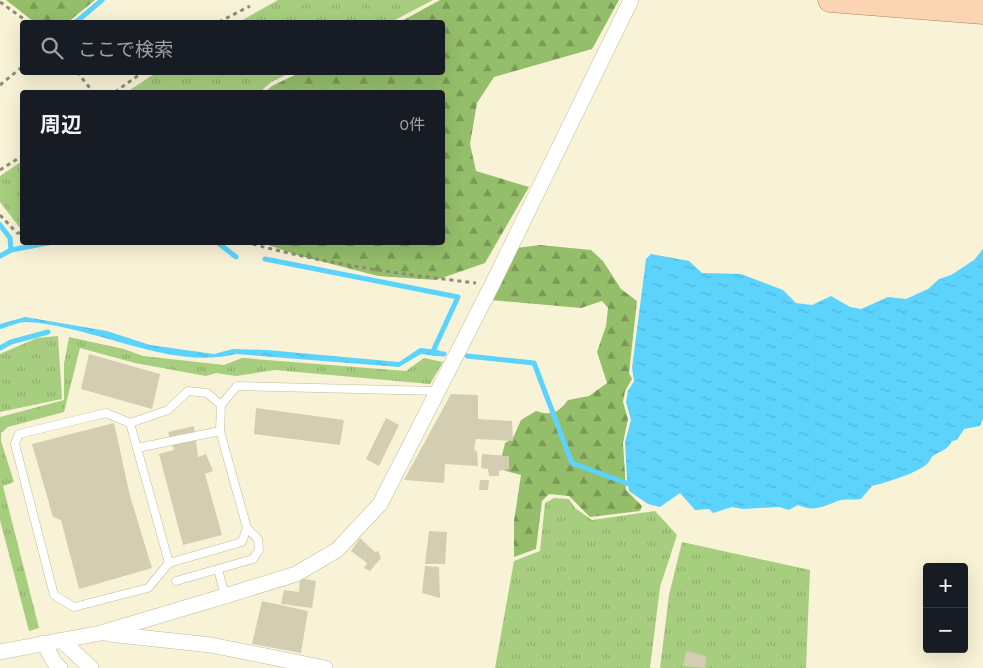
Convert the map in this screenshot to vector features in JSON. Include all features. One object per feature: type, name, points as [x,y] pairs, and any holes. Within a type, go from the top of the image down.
[{"type":"main road","points":[[830,0],[983,12]]},
{"type":"street","points":[[0,652],[101,633],[225,596],[296,574],[337,550],[380,504],[492,285],[631,0]]},
{"type":"street","points":[[101,633],[211,645],[325,668]]},
{"type":"street","points":[[61,640],[91,668]]},
{"type":"street","points":[[44,643],[54,662],[60,668]]},
{"type":"lane","points":[[176,581],[253,559],[259,550],[258,539],[247,528],[220,431],[221,405],[237,386],[437,391]]},
{"type":"lane","points":[[221,405],[207,393],[188,391],[168,410],[130,423],[106,413],[19,434],[15,444],[54,595],[74,607],[148,588],[169,562],[242,542],[247,528]]},
{"type":"lane","points":[[130,423],[169,562]]},
{"type":"lane","points":[[137,448],[220,431]]},
{"type":"lane","points":[[218,569],[225,596]]},
{"type":"path","points":[[0,2],[25,20]]},
{"type":"path","points":[[223,20],[250,6]]},
{"type":"path","points":[[0,85],[20,69]]},
{"type":"path","points":[[79,75],[91,90]]},
{"type":"path","points":[[118,90],[139,75]]},
{"type":"path","points":[[0,170],[20,157]]},
{"type":"path","points":[[0,215],[20,233]]},
{"type":"path","points":[[256,245],[285,254],[404,275],[492,285]]},
{"type":"green space","points":[[6,0],[95,0],[70,20],[31,20]]},
{"type":"green space","points":[[278,0],[433,0],[395,20],[243,20]]},
{"type":"green space","points":[[440,0],[619,0],[592,49],[494,77],[477,103],[470,144],[476,171],[529,187],[485,263],[436,280],[378,276],[297,255],[269,245],[445,245],[445,90],[267,90],[295,75],[445,75],[445,20],[404,20]]},
{"type":"green space","points":[[152,75],[286,75],[271,82],[262,90],[130,90]]},
{"type":"green space","points":[[20,162],[20,228],[0,202],[0,176]]},
{"type":"green space","points":[[540,245],[591,250],[603,261],[621,289],[637,301],[629,373],[632,379],[625,391],[623,402],[628,419],[623,443],[626,490],[642,506],[640,511],[590,517],[569,496],[549,494],[542,501],[536,549],[514,557],[514,521],[521,475],[499,469],[505,443],[513,438],[521,420],[536,411],[551,413],[558,411],[568,400],[589,396],[607,383],[597,352],[606,326],[608,308],[602,301],[581,308],[491,300],[516,248]]},
{"type":"green space","points":[[58,336],[62,399],[0,412],[0,354],[37,338]]},
{"type":"green space","points":[[69,337],[124,349],[143,356],[224,365],[242,358],[406,371],[424,358],[443,362],[430,384],[275,370],[236,376],[216,373],[206,376],[135,363],[80,348],[64,412],[8,427],[1,433],[1,441],[14,482],[3,486],[39,628],[29,631],[0,520],[0,417],[64,400],[64,364]]},
{"type":"green space","points":[[554,498],[569,499],[575,508],[592,520],[655,511],[677,535],[660,587],[650,668],[495,668],[514,561],[540,551],[545,503]]},
{"type":"green space","points":[[682,542],[810,570],[806,668],[660,668],[669,595]]},
{"type":"water","points":[[983,249],[983,419],[980,426],[964,429],[957,440],[952,441],[947,448],[934,455],[927,464],[901,477],[872,486],[861,499],[841,500],[815,508],[798,505],[789,510],[779,507],[743,509],[732,507],[713,513],[709,509],[695,510],[680,493],[660,507],[648,504],[629,491],[625,442],[631,420],[626,402],[628,391],[634,381],[632,368],[646,259],[651,254],[689,261],[702,273],[741,274],[783,290],[796,303],[812,305],[831,296],[850,307],[861,309],[888,297],[906,299],[928,289],[939,279],[951,275],[974,260]]},
{"type":"water","points":[[25,317],[107,331],[150,345],[214,354],[233,349],[267,350],[399,362],[420,348],[439,350],[438,356],[421,354],[399,367],[236,354],[211,358],[185,357],[131,346],[52,325],[23,322],[0,329],[0,324]]},
{"type":"building","points":[[89,354],[160,374],[152,409],[81,389]]},
{"type":"building","points":[[451,394],[478,395],[478,419],[512,421],[513,441],[476,439],[474,450],[477,451],[478,466],[445,464],[444,483],[404,480]]},
{"type":"building","points":[[256,408],[344,420],[340,445],[254,434]]},
{"type":"building","points":[[386,418],[399,425],[379,466],[366,459]]},
{"type":"building","points":[[114,423],[130,496],[152,568],[79,589],[61,520],[53,517],[32,444]]},
{"type":"building","points":[[194,426],[198,457],[206,454],[213,471],[205,474],[222,535],[183,545],[159,454],[174,450],[168,432]]},
{"type":"building","points":[[482,454],[509,456],[509,469],[499,471],[499,476],[489,476],[488,469],[481,468]]},
{"type":"building","points":[[480,480],[489,480],[488,490],[479,490]]},
{"type":"building","points":[[429,531],[447,532],[445,564],[425,564]]},
{"type":"building","points":[[360,538],[375,552],[378,551],[381,558],[370,571],[364,568],[367,563],[351,551]]},
{"type":"building","points":[[425,566],[439,567],[440,598],[422,593]]},
{"type":"building","points":[[300,578],[316,581],[312,608],[281,604],[284,590],[299,592]]},
{"type":"building","points":[[262,601],[308,611],[301,653],[252,644]]},
{"type":"building","points":[[686,651],[706,656],[705,668],[683,666]]},
{"type":"waterway","points":[[78,20],[102,0]]},
{"type":"waterway","points":[[0,225],[10,238],[11,250]]},
{"type":"waterway","points":[[0,256],[11,250],[37,245]]},
{"type":"waterway","points":[[221,245],[236,257]]},
{"type":"waterway","points":[[265,259],[458,297],[434,349]]},
{"type":"waterway","points":[[0,348],[11,342],[48,332]]},
{"type":"waterway","points":[[432,353],[444,354]]},
{"type":"waterway","points":[[467,356],[534,363],[572,463],[629,484]]}]
